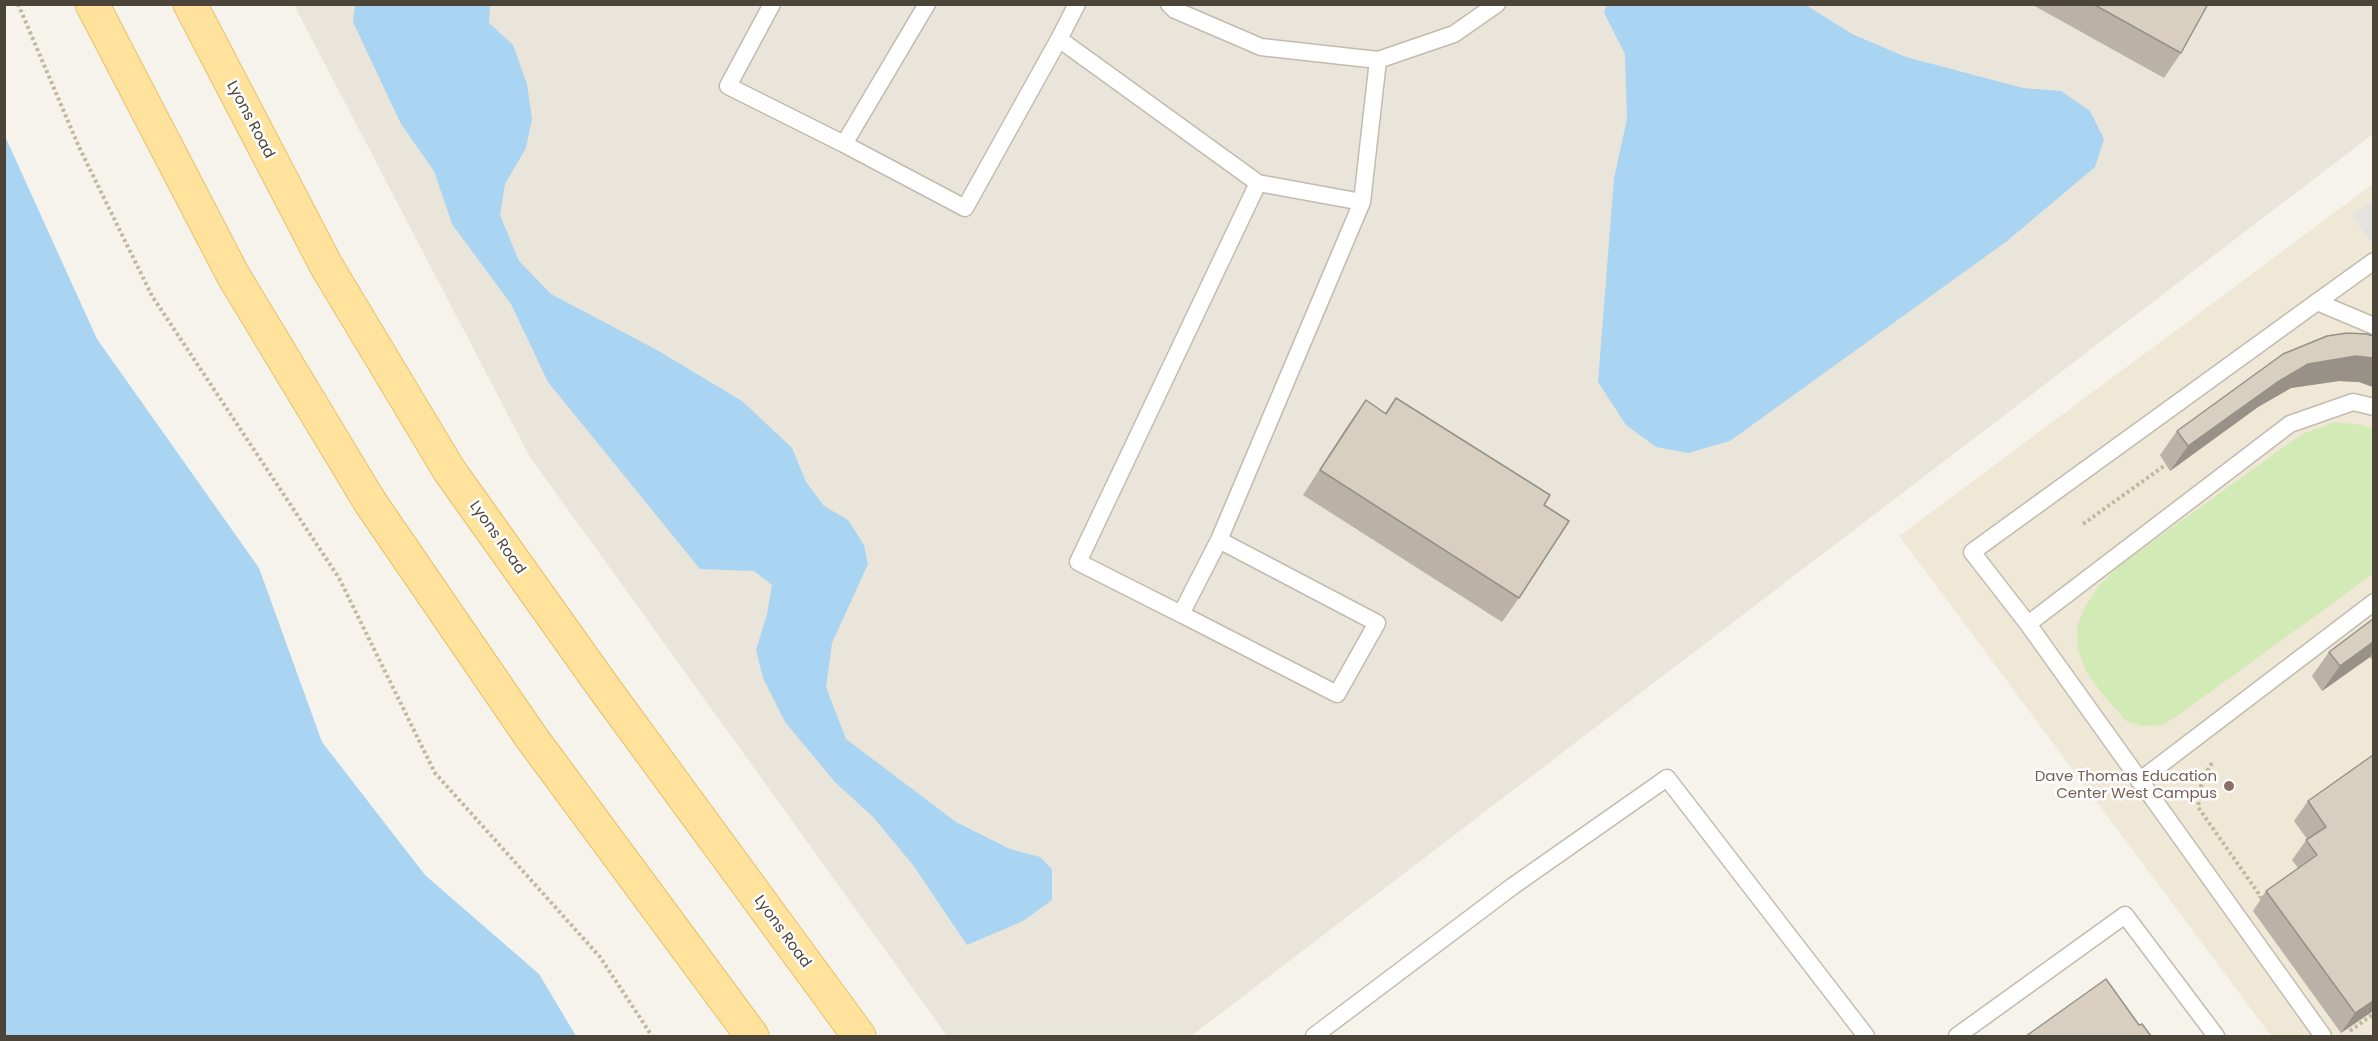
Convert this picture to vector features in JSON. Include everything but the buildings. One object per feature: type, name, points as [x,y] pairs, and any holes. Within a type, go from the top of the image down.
[{"type":"main road","points":[[92,4],[232,275],[370,502],[531,737],[752,1036]]},
{"type":"main road","name":"Lyons Road","points":[[190,4],[327,267],[449,470],[618,707],[859,1036]]},
{"type":"lane","points":[[772,4],[728,86],[964,208],[1059,39],[1072,6]]},
{"type":"lane","points":[[844,144],[927,4]]},
{"type":"lane","points":[[1169,4],[1175,10],[1261,47],[1378,60],[1454,34],[1497,4]]},
{"type":"lane","points":[[1059,39],[1258,183],[1362,202]]},
{"type":"lane","points":[[1181,614],[1219,540],[1362,202],[1378,60]]},
{"type":"lane","points":[[1219,540],[1377,623],[1337,694],[1077,562],[1258,183]]},
{"type":"lane","points":[[2323,1036],[2028,624],[1972,552],[2373,261]]},
{"type":"lane","points":[[2317,302],[2373,326]]},
{"type":"lane","points":[[2028,624],[2289,424],[2354,402],[2373,406]]},
{"type":"lane","points":[[2139,781],[2373,602]]},
{"type":"lane","points":[[1314,1036],[1513,886],[1667,778],[1866,1036]]},
{"type":"lane","points":[[1957,1036],[2125,915],[2216,1036]]},
{"type":"path","points":[[18,4],[79,147],[152,296],[339,578],[435,773],[600,957],[652,1036]]},
{"type":"path","points":[[2083,524],[2170,461]]},
{"type":"path","points":[[2214,760],[2202,780],[2198,807],[2261,897],[2254,902]]},
{"type":"path","points":[[2343,1036],[2372,1015],[2373,1017]]},
{"type":"shaded area","points":[[294,5],[2373,5],[2373,134],[1191,1036],[947,1036],[530,457]]},
{"type":"shaded area","name":"Dave Thomas Education Center West Campus","points":[[2373,184],[2373,1036],[2271,1036],[1899,536]]},
{"type":"shaded area","points":[[2373,200],[2373,245],[2352,216]]},
{"type":"green space","points":[[2335,422],[2362,425],[2373,429],[2373,574],[2162,725],[2143,726],[2126,721],[2086,671],[2077,647],[2077,627],[2085,607],[2098,587],[2120,565],[2302,434]]},
{"type":"water","points":[[355,5],[490,5],[489,23],[513,45],[527,84],[532,119],[526,148],[505,184],[500,215],[519,261],[551,294],[657,350],[742,401],[792,448],[806,482],[824,506],[848,520],[864,545],[868,564],[832,643],[826,687],[846,739],[956,822],[1010,849],[1040,857],[1052,869],[1052,900],[1023,921],[967,945],[913,865],[873,817],[835,782],[785,722],[763,678],[756,650],[767,614],[772,585],[754,571],[700,569],[548,382],[511,304],[452,224],[434,171],[401,124],[353,22]]},
{"type":"water","points":[[1607,5],[1806,5],[1852,34],[1906,57],[2023,88],[2061,91],[2090,111],[2104,139],[2095,167],[2007,241],[1730,441],[1688,453],[1656,447],[1626,425],[1598,382],[1614,178],[1627,119],[1625,54],[1604,13]]},
{"type":"water","points":[[4,134],[97,339],[259,568],[322,742],[425,875],[539,974],[576,1036],[5,1036]]},
{"type":"place","name":"Dave Thomas Education Center West Campus","points":[[2229,786]]}]
